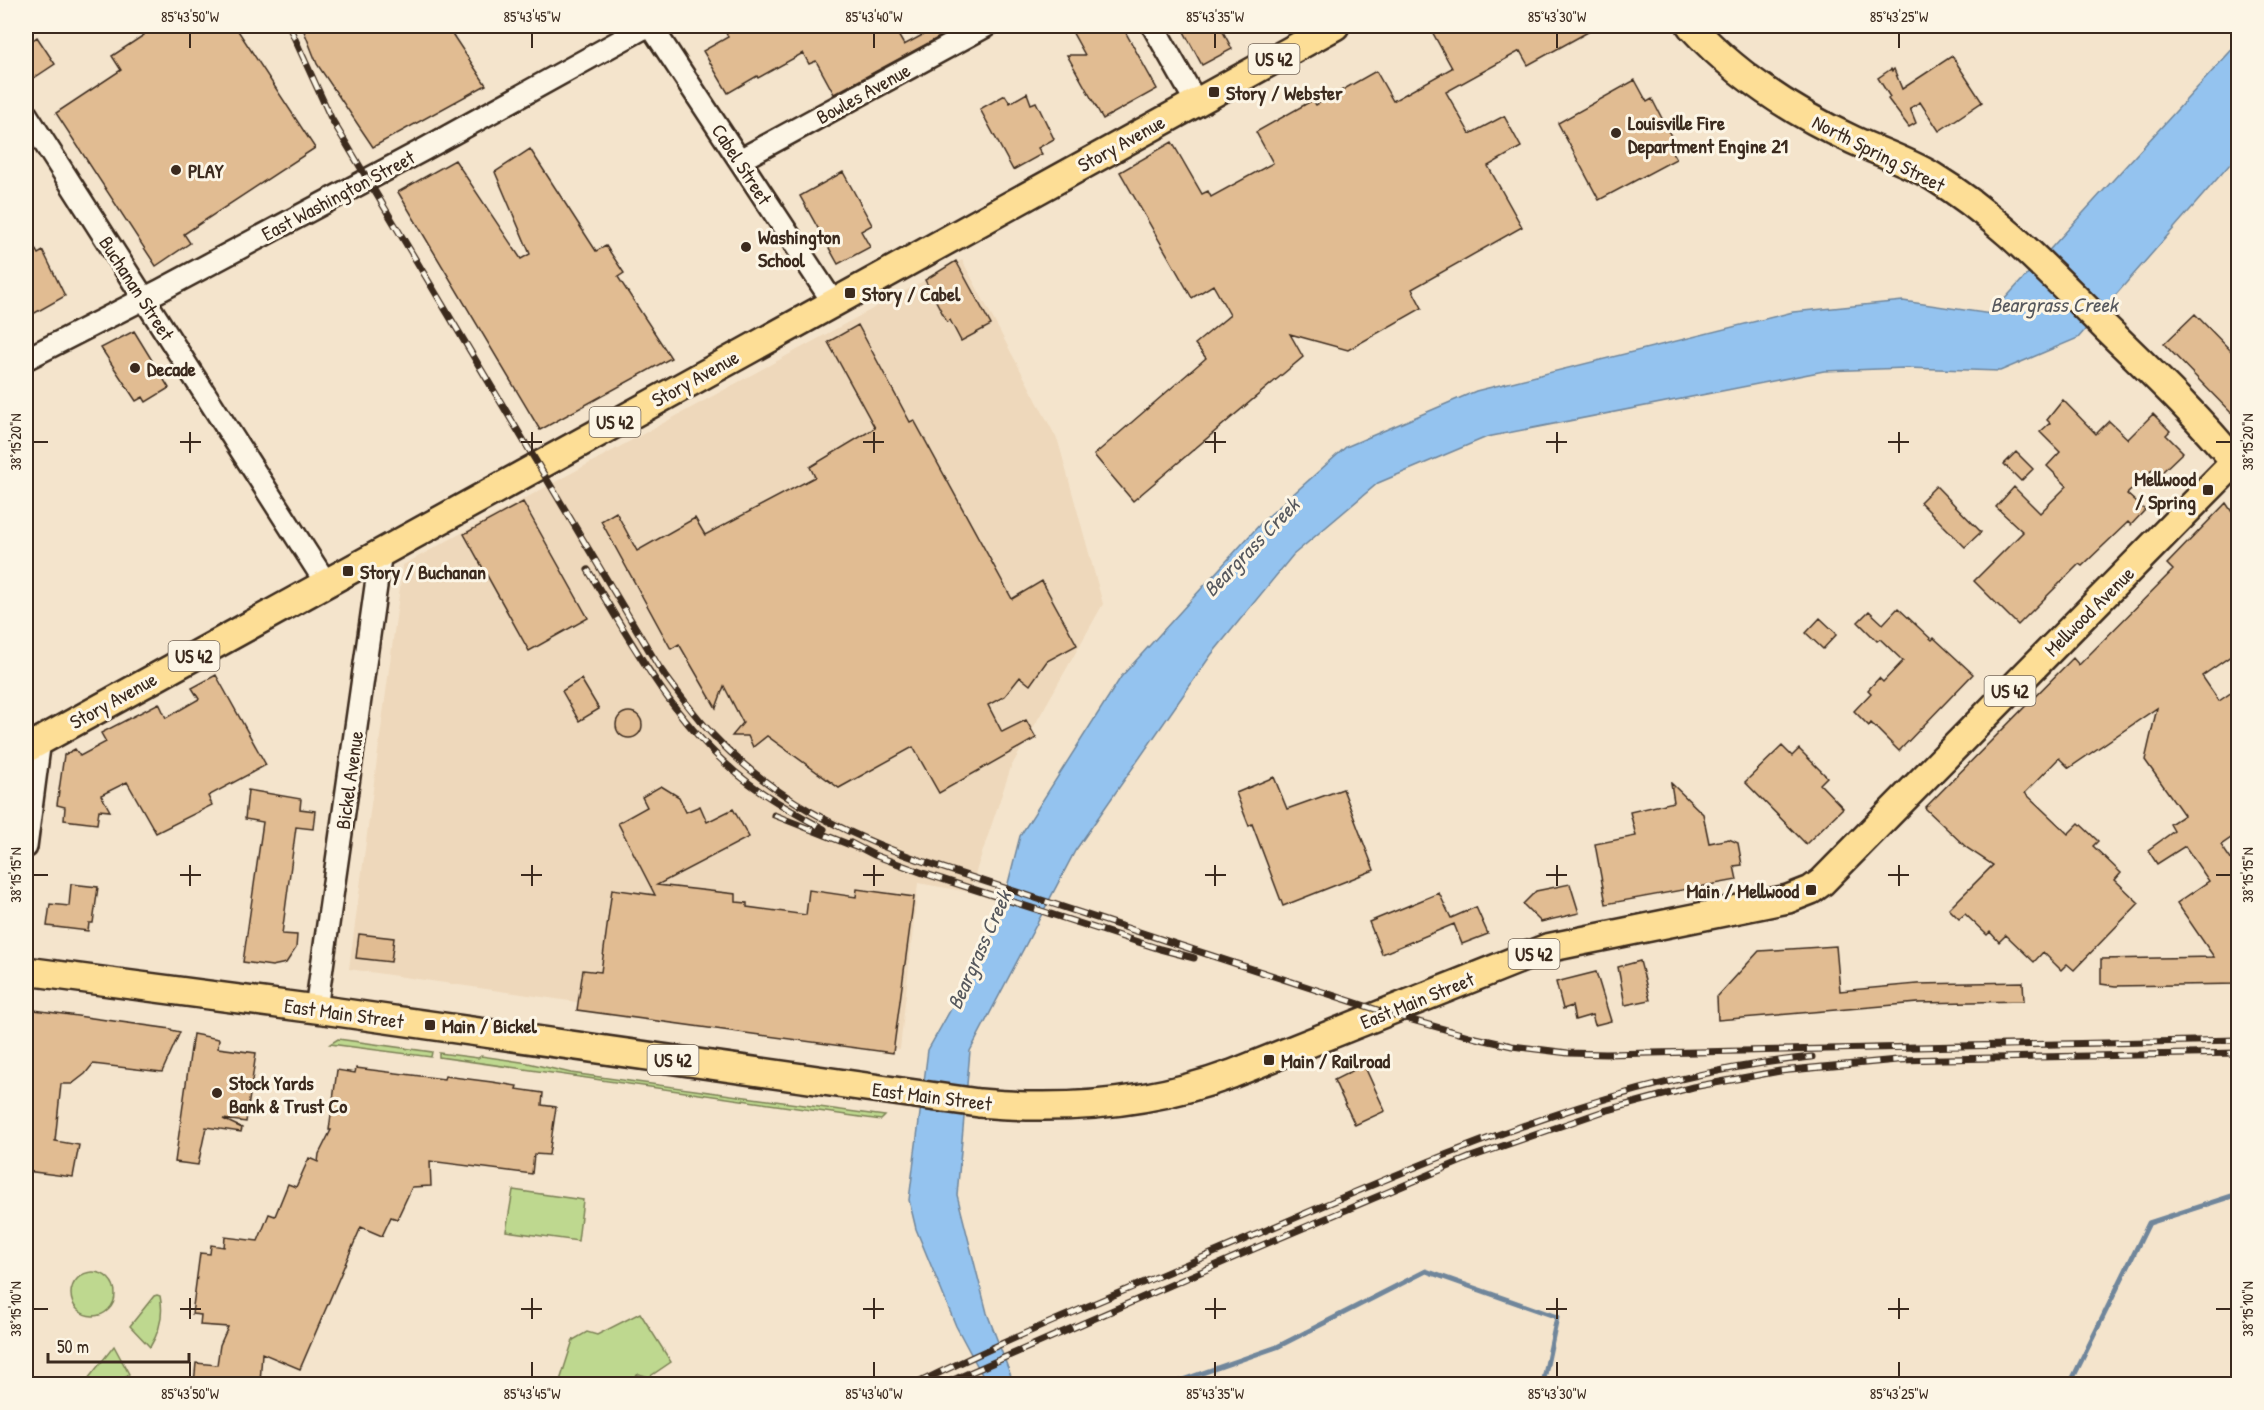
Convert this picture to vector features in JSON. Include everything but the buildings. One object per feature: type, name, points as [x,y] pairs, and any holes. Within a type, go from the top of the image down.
[{"type":"main road","name":"Story Avenue","points":[[33,744],[1335,26]]},
{"type":"main road","name":"North Spring Street","points":[[1691,26],[1729,63],[1754,83],[1815,122],[1930,175],[1976,205],[2027,250],[2132,353],[2237,462]]},
{"type":"main road","name":"Mellwood Avenue","points":[[1811,890],[1833,871],[2237,462]]},
{"type":"main road","name":"East Main Street","points":[[26,971],[316,1009],[979,1103],[1050,1107],[1161,1095],[1201,1086],[1547,948],[1788,899],[1811,890]]},
{"type":"street","name":"Cabel Street","points":[[649,26],[833,302]]},
{"type":"street","name":"East Washington Street","points":[[26,359],[144,299],[423,150],[649,26]]},
{"type":"street","name":"Bowles Avenue","points":[[740,160],[986,26]]},
{"type":"street","points":[[1153,26],[1196,102]]},
{"type":"street","name":"Buchanan Street","points":[[26,114],[326,583]]},
{"type":"street","name":"Bickel Avenue","points":[[316,1009],[381,551]]},
{"type":"street","points":[[26,848],[33,744]]},
{"type":"street","points":[[26,987],[55,975]]},
{"type":"shaded area","points":[[962,260],[1058,441],[1103,604],[1011,767],[969,892],[918,883],[900,1049],[349,969],[403,565]]},
{"type":"green space","points":[[338,1039],[432,1052],[431,1057],[330,1044]]},
{"type":"green space","points":[[439,1053],[478,1058],[481,1056],[528,1063],[571,1073],[885,1116],[881,1120],[439,1057]]},
{"type":"green space","points":[[513,1190],[583,1200],[578,1241],[506,1231]]},
{"type":"green space","points":[[93,1272],[102,1273],[109,1278],[114,1285],[114,1303],[109,1310],[102,1315],[93,1316],[84,1315],[77,1310],[72,1303],[71,1294],[72,1285],[77,1278],[84,1273]]},
{"type":"green space","points":[[157,1295],[160,1296],[161,1316],[159,1329],[150,1347],[130,1326]]},
{"type":"green space","points":[[640,1313],[671,1362],[649,1377],[639,1374],[632,1378],[630,1384],[559,1384],[573,1340],[587,1332],[597,1335]]},
{"type":"green space","points":[[114,1346],[129,1374],[117,1384],[84,1384]]},
{"type":"water","name":"Beargrass Creek","points":[[2238,43],[2238,155],[2078,338],[2000,371],[1906,368],[1824,371],[1487,437],[1378,483],[1293,555],[1211,655],[1075,851],[970,1051],[957,1195],[987,1313],[1014,1384],[987,1384],[956,1326],[916,1229],[909,1200],[928,1050],[997,927],[1020,836],[1121,677],[1262,522],[1346,447],[1476,391],[1793,312],[1903,301],[1991,314]]},
{"type":"waterway","points":[[2070,1384],[2149,1223],[2232,1196],[2238,1199]]},
{"type":"waterway","points":[[1171,1384],[1277,1347],[1426,1271],[1557,1317],[1543,1384]]},
{"type":"railway","points":[[289,26],[331,118],[659,667],[699,719],[736,757],[784,795],[836,825],[922,861],[1387,1013],[1512,1046],[1568,1053],[1606,1054],[2238,1040]]},
{"type":"railway","points":[[588,570],[640,657],[700,738],[750,784],[786,808],[824,829]]},
{"type":"railway","points":[[774,815],[858,848]]},
{"type":"railway","points":[[851,843],[874,855],[923,873],[1194,958]]},
{"type":"railway","points":[[944,1384],[1471,1157],[1604,1111],[1693,1087],[1780,1071],[1897,1060],[2238,1053]]},
{"type":"railway","points":[[916,1384],[1042,1326],[1390,1177],[1528,1124],[1597,1101],[1668,1082],[1739,1067],[1812,1057]]},
{"type":"place","name":"Story / Webster","points":[[1214,92]]},
{"type":"place","name":"Louisville Fire Department Engine 21","points":[[1616,133]]},
{"type":"place","name":"PLAY","points":[[176,170]]},
{"type":"place","name":"Washington School","points":[[746,247]]},
{"type":"place","name":"Story / Cabel","points":[[850,293]]},
{"type":"place","name":"Decade","points":[[135,368]]},
{"type":"place","name":"Mellwood / Spring","points":[[2208,490]]},
{"type":"place","name":"Story / Buchanan","points":[[348,571]]},
{"type":"place","name":"Main / Mellwood","points":[[1811,890]]},
{"type":"place","name":"Main / Bickel","points":[[430,1025]]},
{"type":"place","name":"Main / Railroad","points":[[1269,1060]]},
{"type":"place","name":"Stock Yards Bank & Trust Co","points":[[217,1093]]}]
